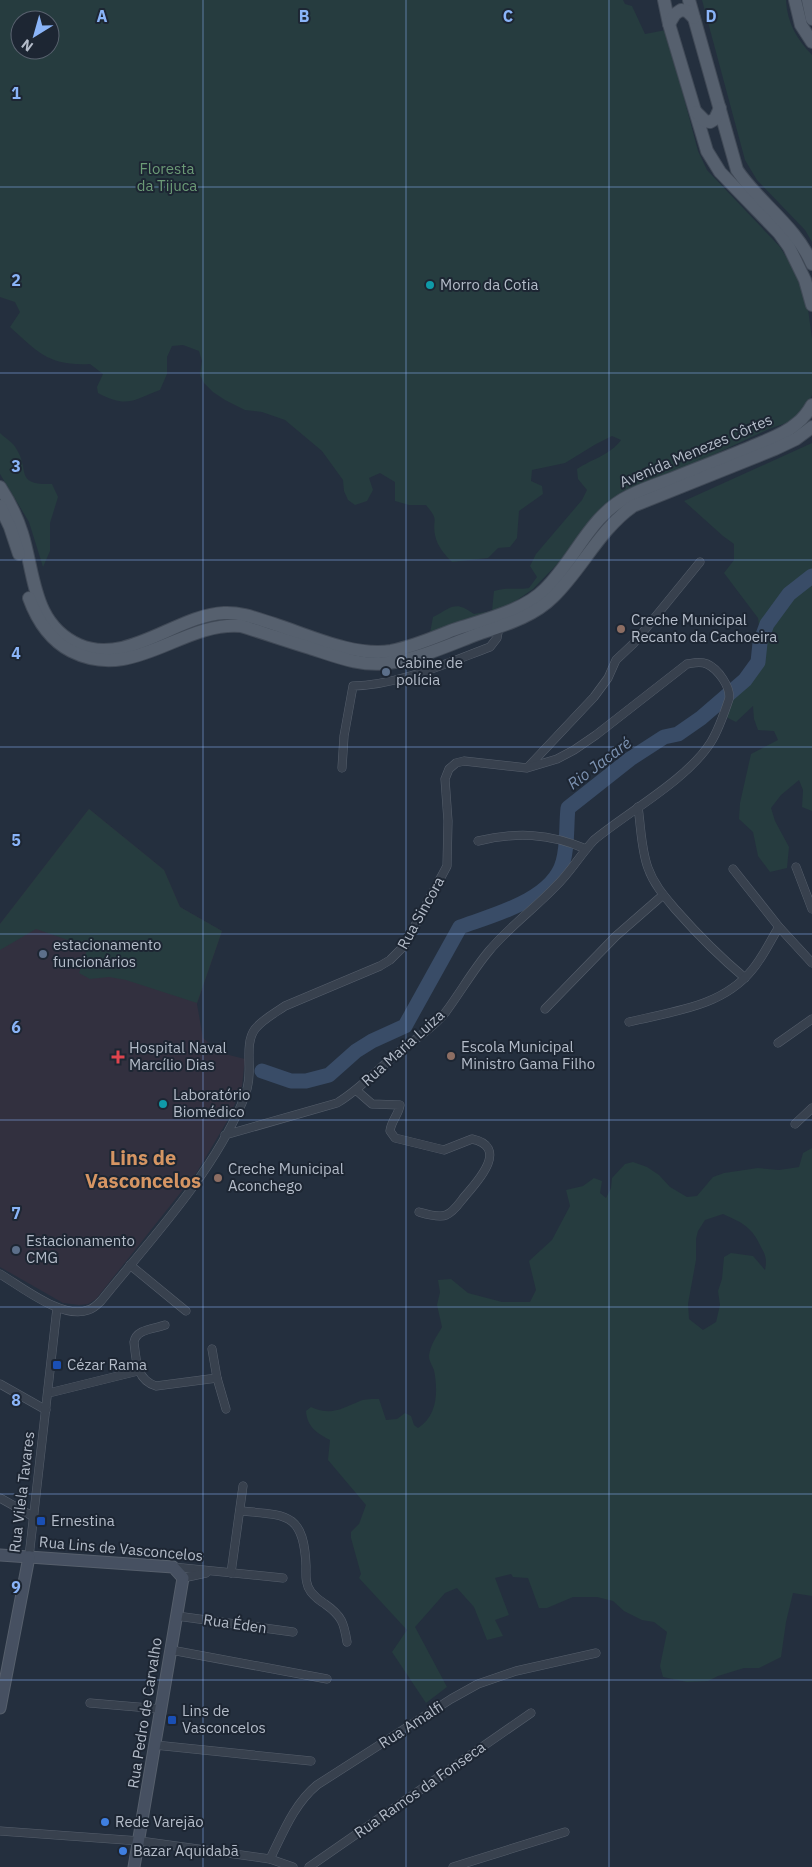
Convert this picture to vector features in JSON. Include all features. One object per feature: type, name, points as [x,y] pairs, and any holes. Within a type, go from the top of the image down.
[{"type":"main road","points":[[664,0],[707,151],[712,161],[779,233],[789,247],[806,280],[812,305]]},
{"type":"main road","points":[[689,0],[737,170],[801,244],[812,264]]},
{"type":"main road","points":[[796,0],[801,25],[812,42]]},
{"type":"main road","points":[[808,0],[812,19]]},
{"type":"main road","points":[[670,24],[675,14],[681,10],[687,11],[694,18]]},
{"type":"main road","points":[[696,112],[704,121],[710,122],[715,119],[720,108]]},
{"type":"main road","name":"Avenida Menezes Côrtes","points":[[0,487],[15,513],[22,532],[40,603],[59,632],[78,645],[101,650],[131,645],[200,618],[225,613],[256,618],[352,649],[376,652],[391,651],[510,610],[536,598],[556,578],[600,518],[618,502],[631,494],[712,463],[786,431],[802,419],[812,405]]},
{"type":"main road","name":"Avenida Menezes Côrtes","points":[[0,506],[16,542],[29,600],[36,616],[45,630],[55,640],[78,655],[92,659],[123,660],[211,628],[228,625],[241,626],[350,661],[386,663],[408,660],[499,626],[538,609],[552,598],[608,528],[633,506],[774,450],[796,439],[812,427]]},
{"type":"street","points":[[527,768],[594,697],[608,678],[616,660],[634,643],[700,562]]},
{"type":"street","points":[[342,768],[344,736],[353,686],[372,684],[422,672],[490,648],[497,638],[499,626]]},
{"type":"street","name":"Rua Sincora","points":[[225,1135],[242,1103],[247,1089],[251,1036],[255,1029],[285,1006],[390,960],[398,954],[411,934],[447,866],[448,821],[445,779],[449,769],[456,763],[464,761],[527,768],[557,759],[574,750],[615,721],[687,664],[696,662],[706,664],[721,676],[730,694]]},
{"type":"street","name":"Rua Maria Luiza","points":[[225,1135],[330,1106],[350,1096],[398,1053],[422,1036],[444,1013],[490,950],[512,926],[555,887],[572,869],[586,849],[607,829],[692,765],[702,754],[716,734],[730,694]]},
{"type":"street","points":[[638,807],[648,868],[663,895],[701,939],[745,978]]},
{"type":"street","points":[[478,841],[526,835],[558,838],[586,849]]},
{"type":"street","points":[[796,867],[812,909]]},
{"type":"street","points":[[733,869],[812,963]]},
{"type":"street","points":[[545,1009],[616,936],[663,895]]},
{"type":"street","points":[[629,1022],[702,1005],[724,994],[745,978],[758,962],[779,926]]},
{"type":"street","points":[[778,1044],[812,1019]]},
{"type":"street","points":[[356,1090],[372,1104],[400,1105],[400,1109],[390,1124],[390,1130],[395,1138],[444,1150],[472,1140],[483,1144],[488,1150],[490,1158],[486,1171],[450,1212],[442,1216],[419,1212]]},
{"type":"street","points":[[795,1124],[812,1108]]},
{"type":"street","points":[[0,1274],[57,1308],[68,1312],[88,1311],[94,1308],[200,1177],[225,1135]]},
{"type":"street","points":[[130,1265],[186,1311]]},
{"type":"street","name":"Rua Vilela Tavares","points":[[0,1708],[29,1557],[57,1308]]},
{"type":"street","points":[[165,1326],[141,1332],[134,1338],[138,1371],[148,1382],[156,1386],[217,1378]]},
{"type":"street","points":[[212,1349],[217,1378],[226,1409]]},
{"type":"street","points":[[48,1393],[138,1371]]},
{"type":"street","points":[[0,1384],[46,1410]]},
{"type":"street","points":[[231,1573],[243,1486]]},
{"type":"street","points":[[0,1498],[34,1517]]},
{"type":"street","points":[[240,1511],[280,1515],[295,1523],[304,1541],[306,1584],[311,1593],[340,1615],[347,1642]]},
{"type":"street","name":"Rua Lins de Vasconcelos","points":[[0,1555],[173,1567],[283,1578]]},
{"type":"street","points":[[173,1567],[182,1578]]},
{"type":"street","name":"Rua Lins de Vasconcelos","points":[[182,1578],[211,1572]]},
{"type":"street","name":"Rua Pedro de Carvalho","points":[[134,1867],[156,1745],[182,1578]]},
{"type":"street","name":"Rua Éden","points":[[177,1616],[293,1632]]},
{"type":"street","points":[[170,1650],[327,1679]]},
{"type":"street","name":"Rua Amalfi","points":[[270,1859],[298,1804],[306,1794],[442,1704],[478,1684],[516,1670],[596,1653]]},
{"type":"street","points":[[90,1703],[161,1709]]},
{"type":"street","name":"Rua Ramos da Fonseca","points":[[309,1867],[532,1712]]},
{"type":"street","points":[[156,1745],[311,1761]]},
{"type":"street","points":[[0,1831],[140,1841],[270,1859],[293,1867]]},
{"type":"street","points":[[453,1867],[565,1832]]},
{"type":"shaded area","name":"Hospital Naval Marcílio Dias","points":[[89,809],[164,870],[180,907],[222,931],[197,1004],[203,1038],[221,1053],[245,1059],[242,1086],[229,1118],[197,1172],[96,1299],[88,1304],[79,1305],[63,1303],[0,1267],[0,924]]},
{"type":"green space","name":"Floresta da Tijuca","points":[[0,0],[623,0],[625,4],[632,6],[645,34],[666,30],[698,151],[707,170],[780,247],[797,274],[807,301],[812,339],[812,395],[806,409],[792,421],[769,429],[610,503],[572,549],[533,589],[510,605],[430,633],[433,617],[449,608],[458,606],[474,614],[492,611],[494,591],[529,588],[537,577],[530,566],[536,554],[582,500],[587,490],[578,479],[577,469],[606,453],[621,440],[612,436],[565,463],[532,470],[531,481],[542,486],[543,494],[519,511],[517,538],[510,547],[498,548],[488,558],[452,562],[438,543],[434,529],[435,520],[426,505],[409,505],[395,501],[395,482],[380,473],[369,478],[373,490],[367,501],[355,505],[348,500],[344,491],[343,480],[322,451],[285,420],[262,412],[245,410],[213,392],[204,383],[200,375],[202,361],[199,351],[183,345],[172,346],[167,357],[167,374],[160,390],[135,400],[123,402],[98,393],[97,387],[103,374],[90,364],[64,363],[54,360],[37,351],[10,327],[20,312],[15,302],[0,297]]},
{"type":"green space","points":[[702,0],[786,0],[788,16],[794,30],[812,55],[812,242],[805,230],[757,180],[745,160]]},
{"type":"green space","points":[[0,433],[16,447],[28,479],[40,484],[52,484],[58,497],[50,523],[50,551],[43,567],[29,522],[0,474]]},
{"type":"green space","points":[[812,443],[812,811],[802,807],[803,790],[799,780],[781,795],[771,808],[775,821],[789,847],[787,868],[770,872],[758,856],[753,832],[739,819],[740,803],[751,754],[778,740],[774,731],[758,730],[754,719],[753,706],[736,722],[726,717],[734,684],[758,664],[761,642],[758,618],[724,573],[734,560],[734,544],[684,501]]},
{"type":"green space","points":[[89,809],[164,870],[180,907],[222,931],[197,1003],[126,980],[109,977],[90,979],[79,973],[88,947],[36,929],[0,950],[0,924]]},
{"type":"green space","points":[[812,1148],[812,1596],[793,1593],[786,1622],[781,1657],[759,1668],[744,1668],[708,1681],[687,1682],[663,1677],[660,1666],[667,1632],[654,1622],[642,1620],[624,1611],[613,1601],[597,1597],[573,1597],[547,1608],[539,1608],[528,1578],[513,1577],[511,1574],[495,1578],[509,1615],[495,1620],[503,1636],[487,1640],[474,1607],[457,1588],[445,1593],[415,1627],[447,1687],[426,1703],[392,1652],[407,1630],[359,1578],[361,1574],[351,1532],[359,1524],[366,1505],[328,1460],[330,1440],[314,1429],[308,1421],[306,1411],[311,1407],[330,1411],[341,1409],[362,1400],[379,1399],[386,1420],[397,1419],[405,1413],[411,1416],[414,1425],[418,1428],[425,1423],[433,1409],[436,1394],[434,1370],[429,1356],[432,1344],[442,1327],[437,1305],[440,1292],[438,1280],[451,1279],[468,1293],[502,1302],[530,1302],[536,1290],[529,1261],[552,1240],[570,1206],[566,1190],[583,1186],[594,1178],[602,1181],[600,1193],[606,1198],[611,1188],[612,1178],[625,1164],[633,1162],[647,1167],[659,1175],[670,1187],[687,1197],[697,1196],[713,1177],[724,1173],[758,1168],[779,1170],[799,1167],[803,1153]],"holes":[[[723,1214],[746,1226],[758,1240],[765,1256],[765,1270],[753,1256],[731,1253],[724,1257],[722,1279],[718,1291],[720,1305],[716,1322],[703,1330],[689,1319],[688,1304],[696,1260],[696,1239],[698,1231],[705,1220]]]},
{"type":"waterway","name":"Rio Jacaré","points":[[262,1071],[291,1081],[306,1081],[329,1075],[356,1051],[372,1041],[405,1026],[460,927],[520,904],[535,896],[547,886],[557,875],[565,856],[568,808],[630,759],[664,737],[678,734],[701,718],[745,680],[758,662],[760,643],[767,624],[789,594],[812,576]]},
{"type":"place","name":"Morro da Cotia","points":[[430,285]]},
{"type":"place","name":"Creche Municipal Recanto da Cachoeira","points":[[621,629]]},
{"type":"place","name":"Cabine de polícia","points":[[386,672]]},
{"type":"place","name":"estacionamento funcionários","points":[[43,954]]},
{"type":"place","name":"Escola Municipal Ministro Gama Filho","points":[[451,1056]]},
{"type":"place","name":"Hospital Naval Marcílio Dias","points":[[118,1057]]},
{"type":"place","name":"Laboratório Biomédico","points":[[163,1104]]},
{"type":"place","name":"Creche Municipal Aconchego","points":[[218,1178]]},
{"type":"place","name":"Estacionamento CMG","points":[[16,1250]]},
{"type":"place","name":"Cézar Rama","points":[[57,1365]]},
{"type":"place","name":"Ernestina","points":[[41,1521]]},
{"type":"place","name":"Lins de Vasconcelos","points":[[172,1720]]},
{"type":"place","name":"Rede Varejão","points":[[105,1822]]},
{"type":"place","name":"Bazar Aquidabã","points":[[123,1851]]},
{"type":"district","name":"Lins de Vasconcelos","points":[[143,1170]]}]
